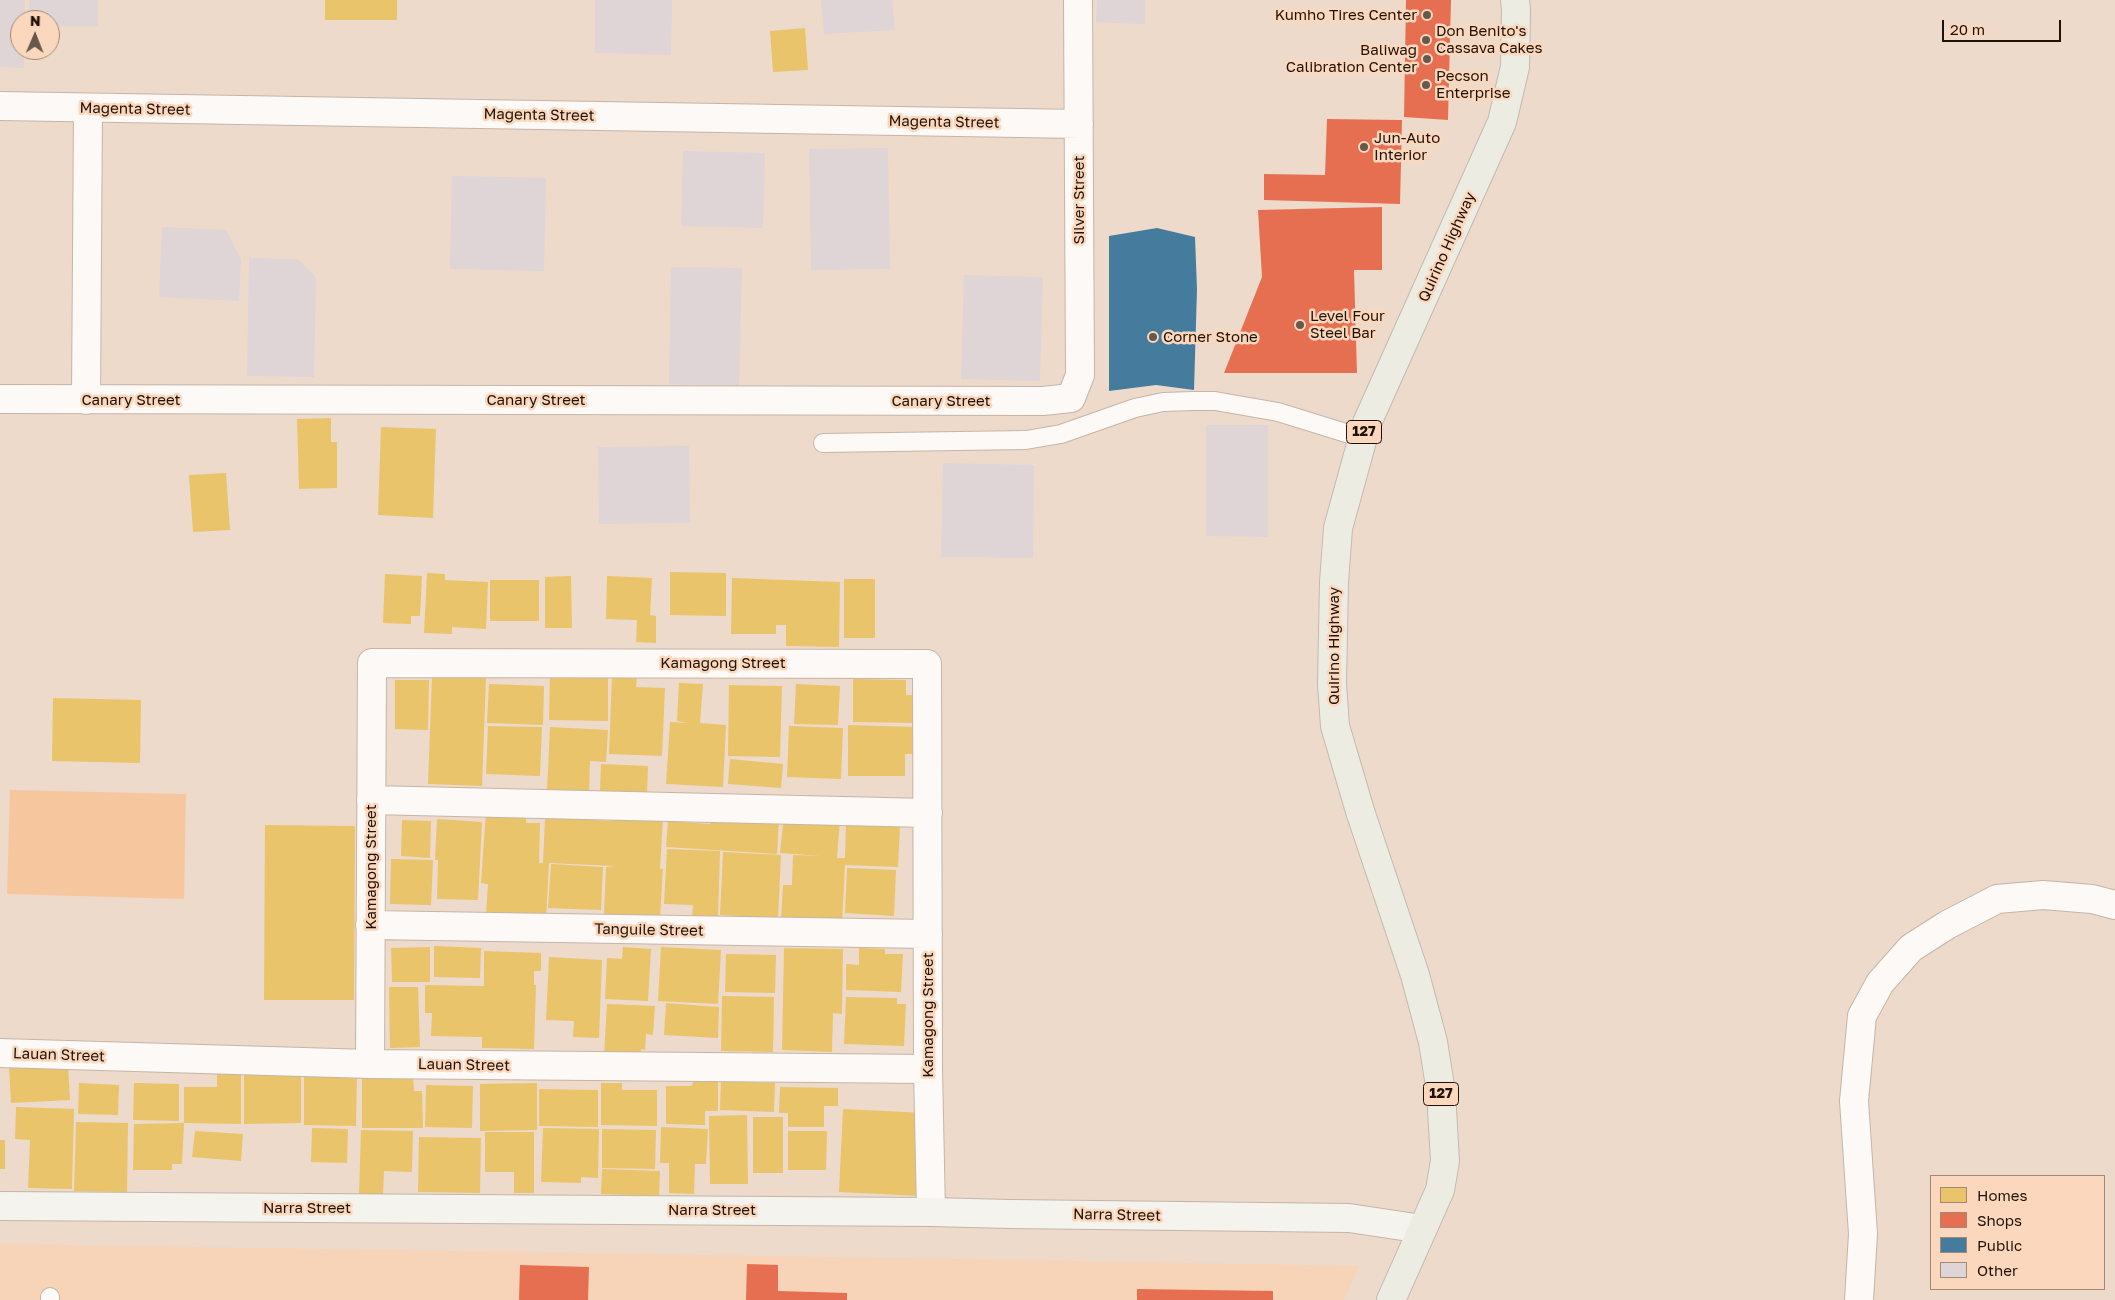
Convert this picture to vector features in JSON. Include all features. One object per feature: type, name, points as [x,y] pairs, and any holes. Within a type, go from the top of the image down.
[{"type":"main road","name":"Quirino Highway","points":[[1391,1300],[1440,1190],[1445,1161],[1441,1092],[1433,1042],[1415,975],[1360,811],[1335,726],[1332,684],[1334,582],[1338,528],[1367,423],[1502,122],[1515,68],[1515,0]]},
{"type":"street","name":"Silver Street","points":[[1071,398],[1080,375],[1078,0]]},
{"type":"street","name":"Magenta Street","points":[[0,106],[1079,124]]},
{"type":"street","points":[[86,400],[88,108]]},
{"type":"street","name":"Canary Street","points":[[0,399],[1043,401],[1071,398]]},
{"type":"street","name":"Kamagong Street","points":[[370,1064],[372,663],[927,664],[928,1069],[931,1212]]},
{"type":"street","points":[[371,800],[928,813]]},
{"type":"street","points":[[1859,1300],[1863,1234],[1854,1101],[1862,1016],[1880,982],[1910,948],[1947,925],[1997,899],[2043,895],[2092,899],[2115,905]]},
{"type":"street","name":"Tanguile Street","points":[[370,925],[928,934]]},
{"type":"street","name":"Lauan Street","points":[[0,1053],[370,1064],[928,1069]]},
{"type":"street","name":"Narra Street","points":[[0,1206],[931,1212],[1349,1218],[1422,1229]]},
{"type":"lane","points":[[823,443],[1026,440],[1062,434],[1135,408],[1163,402],[1193,400],[1222,402],[1278,412],[1362,438]]},
{"type":"shaded area","points":[[10,790],[186,794],[184,899],[7,894]]},
{"type":"shaded area","points":[[0,1244],[1359,1266],[1344,1300],[0,1300]]},
{"type":"building: Homes","points":[[325,0],[397,0],[397,20],[325,20]]},
{"type":"building: Homes","points":[[805,28],[808,70],[773,72],[770,31]]},
{"type":"building: Homes","points":[[331,418],[331,442],[337,442],[337,488],[299,489],[297,419]]},
{"type":"building: Homes","points":[[381,427],[436,429],[433,518],[378,515]]},
{"type":"building: Homes","points":[[226,473],[230,530],[193,532],[189,475]]},
{"type":"building: Homes","points":[[670,572],[726,573],[726,616],[670,615]]},
{"type":"building: Homes","points":[[427,573],[445,574],[445,580],[488,582],[486,629],[452,627],[452,634],[424,633]]},
{"type":"building: Homes","points":[[385,574],[422,576],[420,616],[411,616],[411,624],[383,623]]},
{"type":"building: Homes","points":[[571,576],[572,628],[545,628],[545,577]]},
{"type":"building: Homes","points":[[607,576],[652,578],[650,615],[656,616],[656,643],[636,642],[637,620],[606,619]]},
{"type":"building: Homes","points":[[732,578],[840,582],[839,647],[786,646],[786,625],[776,625],[776,634],[731,634]]},
{"type":"building: Homes","points":[[844,579],[875,579],[875,638],[844,638]]},
{"type":"building: Homes","points":[[490,580],[539,580],[539,621],[490,621]]},
{"type":"building: Homes","points":[[612,675],[637,676],[636,687],[665,688],[662,756],[609,754]]},
{"type":"building: Homes","points":[[432,676],[486,677],[482,786],[428,784]]},
{"type":"building: Homes","points":[[550,676],[608,677],[608,721],[549,720]]},
{"type":"building: Homes","points":[[853,679],[906,680],[906,695],[917,695],[916,723],[853,722]]},
{"type":"building: Homes","points":[[395,680],[429,680],[428,730],[395,729]]},
{"type":"building: Homes","points":[[679,683],[703,684],[700,723],[726,725],[723,787],[666,784],[670,722],[689,723],[677,721]]},
{"type":"building: Homes","points":[[489,684],[544,686],[543,725],[487,723]]},
{"type":"building: Homes","points":[[796,684],[840,686],[838,725],[794,724]]},
{"type":"building: Homes","points":[[729,685],[782,686],[780,757],[728,756]]},
{"type":"building: Homes","points":[[53,698],[141,700],[140,763],[52,761]]},
{"type":"building: Homes","points":[[848,725],[916,727],[915,754],[905,754],[905,776],[848,776]]},
{"type":"building: Homes","points":[[488,726],[542,727],[540,776],[486,774]]},
{"type":"building: Homes","points":[[789,726],[843,728],[841,779],[787,777]]},
{"type":"building: Homes","points":[[550,727],[608,730],[606,762],[590,761],[589,793],[547,791]]},
{"type":"building: Homes","points":[[730,759],[783,764],[781,788],[728,784]]},
{"type":"building: Homes","points":[[601,764],[648,766],[647,793],[600,791]]},
{"type":"building: Homes","points":[[486,812],[526,814],[526,823],[540,823],[539,863],[543,863],[545,818],[613,821],[613,816],[663,818],[660,869],[663,869],[660,917],[604,914],[606,867],[615,866],[549,863],[546,919],[486,915],[488,884],[481,883]]},
{"type":"building: Homes","points":[[784,815],[840,820],[837,858],[845,858],[846,824],[900,826],[898,867],[845,865],[842,923],[781,919],[783,885],[792,885],[793,855],[822,856],[780,853]]},
{"type":"building: Homes","points":[[711,818],[779,819],[777,854],[666,847],[668,821],[710,824]]},
{"type":"building: Homes","points":[[437,819],[482,822],[478,900],[437,899],[438,860],[435,860]]},
{"type":"building: Homes","points":[[402,820],[431,821],[430,858],[401,856]]},
{"type":"building: Homes","points":[[265,825],[355,826],[354,1000],[264,1000]]},
{"type":"building: Homes","points":[[667,849],[720,851],[718,917],[692,916],[693,905],[664,904]]},
{"type":"building: Homes","points":[[723,852],[781,855],[778,918],[720,915]]},
{"type":"building: Homes","points":[[391,859],[433,860],[431,905],[390,904]]},
{"type":"building: Homes","points":[[551,864],[603,867],[601,910],[548,908]]},
{"type":"building: Homes","points":[[847,868],[896,870],[894,916],[845,913]]},
{"type":"building: Homes","points":[[434,946],[481,948],[480,978],[434,977]]},
{"type":"building: Homes","points":[[430,947],[430,982],[392,982],[391,948]]},
{"type":"building: Homes","points":[[623,947],[651,949],[648,1001],[605,999],[607,958],[622,959]]},
{"type":"building: Homes","points":[[661,947],[721,950],[718,1004],[658,1001]]},
{"type":"building: Homes","points":[[784,948],[843,949],[842,1014],[833,1013],[832,1052],[782,1050]]},
{"type":"building: Homes","points":[[859,948],[885,949],[885,954],[903,954],[901,992],[846,990],[846,964],[859,965]]},
{"type":"building: Homes","points":[[484,951],[541,953],[541,971],[534,971],[534,985],[536,985],[534,1049],[482,1048],[482,1037],[431,1036],[432,1013],[425,1013],[425,985],[484,986]]},
{"type":"building: Homes","points":[[726,954],[776,955],[775,993],[725,992]]},
{"type":"building: Homes","points":[[549,957],[602,960],[599,1038],[573,1037],[574,1021],[546,1020]]},
{"type":"building: Homes","points":[[389,987],[418,987],[420,1047],[390,1048]]},
{"type":"building: Homes","points":[[722,996],[774,997],[773,1052],[721,1051]]},
{"type":"building: Homes","points":[[846,997],[897,998],[897,1004],[906,1004],[904,1046],[844,1044]]},
{"type":"building: Homes","points":[[666,1003],[719,1007],[718,1038],[664,1035]]},
{"type":"building: Homes","points":[[607,1004],[655,1006],[653,1035],[646,1034],[645,1050],[641,1049],[641,1058],[604,1056]]},
{"type":"building: Homes","points":[[68,1066],[70,1100],[11,1103],[9,1068]]},
{"type":"building: Homes","points":[[217,1073],[241,1073],[241,1124],[184,1123],[184,1087],[217,1087]]},
{"type":"building: Homes","points":[[244,1074],[301,1074],[301,1123],[244,1124]]},
{"type":"building: Homes","points":[[304,1074],[357,1074],[356,1126],[304,1125]]},
{"type":"building: Homes","points":[[413,1076],[414,1091],[422,1091],[423,1128],[362,1128],[362,1077]]},
{"type":"building: Homes","points":[[693,1081],[718,1081],[718,1111],[705,1111],[705,1125],[666,1124],[666,1086],[692,1086]]},
{"type":"building: Homes","points":[[721,1081],[775,1083],[774,1112],[720,1110]]},
{"type":"building: Homes","points":[[79,1083],[119,1085],[118,1115],[78,1114]]},
{"type":"building: Homes","points":[[134,1083],[179,1084],[179,1121],[133,1120]]},
{"type":"building: Homes","points":[[537,1083],[537,1130],[480,1131],[480,1084]]},
{"type":"building: Homes","points":[[601,1083],[622,1083],[622,1090],[657,1090],[657,1126],[601,1125]]},
{"type":"building: Homes","points":[[426,1085],[473,1086],[472,1128],[425,1127]]},
{"type":"building: Homes","points":[[780,1087],[838,1088],[838,1106],[824,1106],[824,1127],[788,1127],[788,1113],[779,1113]]},
{"type":"building: Homes","points":[[539,1089],[598,1090],[598,1127],[539,1126]]},
{"type":"building: Homes","points":[[16,1107],[74,1109],[72,1189],[28,1188],[30,1140],[15,1139]]},
{"type":"building: Homes","points":[[843,1109],[925,1113],[921,1196],[839,1192]]},
{"type":"building: Homes","points":[[747,1115],[748,1184],[710,1184],[709,1116]]},
{"type":"building: Homes","points":[[753,1117],[783,1117],[783,1173],[753,1173]]},
{"type":"building: Homes","points":[[76,1122],[128,1123],[127,1192],[74,1191]]},
{"type":"building: Homes","points":[[184,1123],[182,1164],[172,1164],[172,1170],[133,1170],[134,1124]]},
{"type":"building: Homes","points":[[661,1127],[708,1129],[706,1164],[695,1164],[694,1194],[669,1193],[669,1163],[660,1163]]},
{"type":"building: Homes","points":[[312,1128],[348,1129],[347,1163],[311,1162]]},
{"type":"building: Homes","points":[[543,1128],[599,1129],[598,1178],[581,1177],[581,1183],[541,1182]]},
{"type":"building: Homes","points":[[602,1129],[656,1130],[655,1169],[602,1168]]},
{"type":"building: Homes","points":[[361,1130],[413,1131],[412,1172],[384,1171],[383,1195],[359,1194]]},
{"type":"building: Homes","points":[[195,1131],[243,1134],[241,1161],[192,1157]]},
{"type":"building: Homes","points":[[788,1131],[827,1131],[826,1170],[788,1170]]},
{"type":"building: Homes","points":[[485,1132],[534,1132],[534,1193],[514,1193],[514,1172],[485,1172]]},
{"type":"building: Homes","points":[[419,1137],[481,1138],[480,1193],[418,1192]]},
{"type":"building: Homes","points":[[0,1140],[5,1140],[5,1169],[0,1169]]},
{"type":"building: Homes","points":[[602,1169],[660,1171],[659,1196],[601,1194]]},
{"type":"building: Shops","name":"Baliwag Calibration Center","points":[[1406,0],[1451,0],[1448,120],[1404,117]]},
{"type":"building: Shops","name":"Jun-Auto Interior","points":[[1327,119],[1402,120],[1400,204],[1264,200],[1264,174],[1325,175]]},
{"type":"building: Shops","name":"Level Four Steel Bar","points":[[1382,207],[1382,270],[1354,270],[1357,373],[1224,373],[1262,277],[1258,210]]},
{"type":"building: Shops","points":[[747,1264],[778,1265],[778,1291],[847,1293],[847,1300],[746,1300]]},
{"type":"building: Shops","points":[[520,1265],[589,1267],[588,1300],[519,1300]]},
{"type":"building: Shops","points":[[1137,1289],[1273,1291],[1273,1300],[1137,1300]]},
{"type":"building: Public","name":"Corner Stone","points":[[1157,228],[1195,237],[1197,289],[1194,390],[1156,385],[1109,391],[1109,236]]},
{"type":"building: Other","points":[[0,0],[25,0],[25,10],[10,10],[10,60],[24,60],[24,68],[0,67]]},
{"type":"building: Other","points":[[29,0],[98,0],[98,26],[60,26],[60,10],[29,10]]},
{"type":"building: Other","points":[[595,0],[672,0],[671,55],[595,53]]},
{"type":"building: Other","points":[[821,0],[892,0],[895,30],[824,34]]},
{"type":"building: Other","points":[[1097,0],[1145,0],[1145,24],[1096,22]]},
{"type":"building: Other","points":[[888,148],[890,269],[811,270],[809,149]]},
{"type":"building: Other","points":[[683,151],[765,153],[763,228],[681,226]]},
{"type":"building: Other","points":[[452,176],[546,178],[544,271],[450,269]]},
{"type":"building: Other","points":[[162,227],[226,230],[241,259],[239,301],[159,297]]},
{"type":"building: Other","points":[[249,258],[298,259],[316,278],[314,377],[247,376]]},
{"type":"building: Other","points":[[671,267],[742,268],[739,386],[669,384]]},
{"type":"building: Other","points":[[964,275],[1043,277],[1040,381],[961,379]]},
{"type":"building: Other","points":[[1206,425],[1268,425],[1268,537],[1206,536]]},
{"type":"building: Other","points":[[689,446],[690,523],[599,524],[598,447]]},
{"type":"building: Other","points":[[943,463],[1034,465],[1033,558],[941,557]]},
{"type":"place","name":"Kumho Tires Center","points":[[1427,15]]},
{"type":"place","name":"Don Benito's Cassava Cakes","points":[[1426,40]]},
{"type":"place","name":"Baliwag Calibration Center","points":[[1427,59]]},
{"type":"place","name":"Pecson Enterprise","points":[[1426,85]]},
{"type":"place","name":"Jun-Auto Interior","points":[[1364,147]]},
{"type":"place","name":"Level Four Steel Bar","points":[[1300,325]]},
{"type":"place","name":"Corner Stone","points":[[1153,337]]}]
